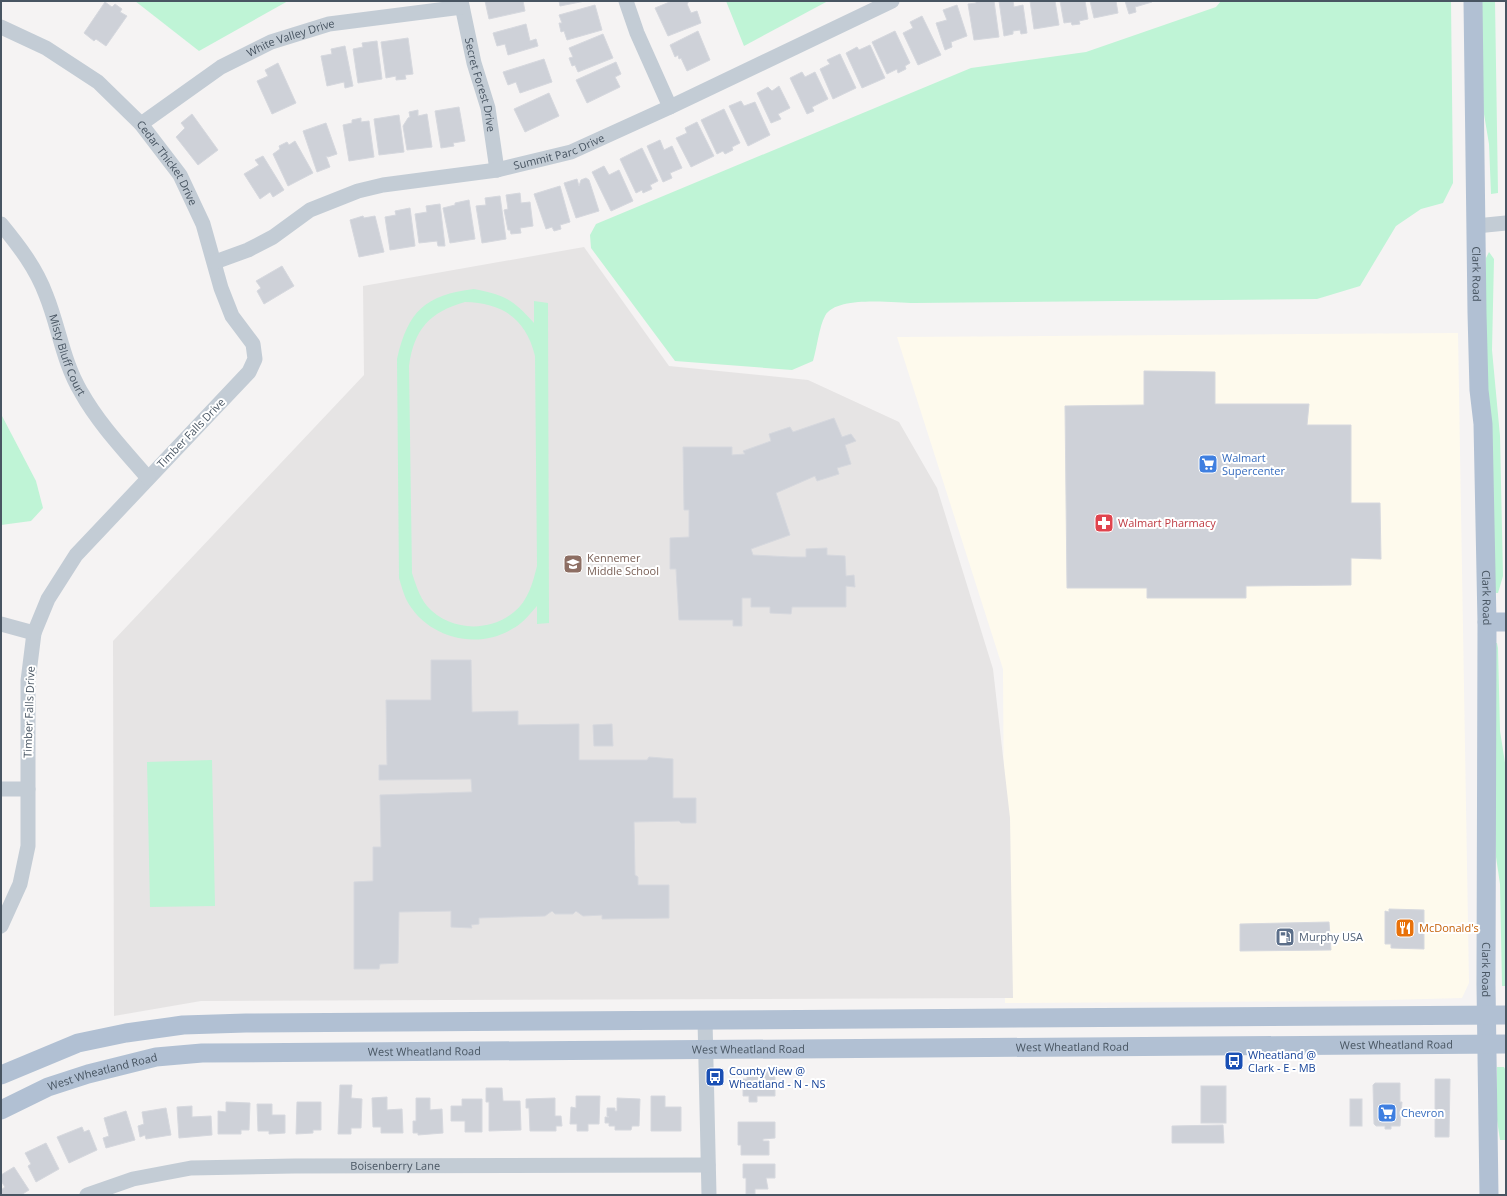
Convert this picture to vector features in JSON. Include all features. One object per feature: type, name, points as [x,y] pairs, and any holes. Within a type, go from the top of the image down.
[{"type":"main road","name":"Clark Road","points":[[1473,1],[1477,320],[1479,390],[1483,424],[1487,622],[1487,1044],[1489,1195]]},
{"type":"main road","points":[[1487,622],[1506,622]]},
{"type":"main road","points":[[1,1075],[78,1043],[126,1033],[183,1025],[246,1023],[1506,1015]]},
{"type":"main road","points":[[1195,1046],[1196,1016]]},
{"type":"main road","points":[[989,1018],[991,1048]]},
{"type":"main road","points":[[432,1022],[453,1052]]},
{"type":"main road","points":[[245,1053],[246,1023]]},
{"type":"main road","name":"West Wheatland Road","points":[[1,1110],[48,1087],[88,1074],[156,1057],[202,1053],[1506,1044]]},
{"type":"street","points":[[626,1],[637,33],[670,107]]},
{"type":"street","name":"Summit Parc Drive","points":[[215,262],[248,250],[273,236],[310,210],[358,191],[383,185],[497,170],[571,152],[670,107],[892,1]]},
{"type":"street","name":"White Valley Drive","points":[[141,124],[220,67],[271,42],[329,24],[461,4]]},
{"type":"street","name":"Secret Forest Drive","points":[[461,4],[474,63],[488,108],[497,170]]},
{"type":"street","name":"Cedar Thicket Drive","points":[[1,27],[46,48],[98,82],[141,124],[180,175],[203,224],[215,262],[221,288],[232,316],[253,344],[255,360]]},
{"type":"street","points":[[1476,226],[1506,223]]},
{"type":"street","name":"Misty Bluff Court","points":[[1,224],[27,256],[46,295],[62,348],[80,391],[105,429],[148,478]]},
{"type":"street","name":"Timber Falls Drive","points":[[1,926],[20,884],[28,846],[28,681],[34,634],[48,599],[76,555],[249,372],[255,360]]},
{"type":"street","points":[[1,624],[34,634]]},
{"type":"street","points":[[1,789],[28,789]]},
{"type":"street","points":[[705,1020],[709,1195]]},
{"type":"street","name":"Boisenberry Lane","points":[[87,1195],[132,1178],[191,1168],[309,1166],[708,1165]]},
{"type":"shaded area","name":"Kennemer Middle School","points":[[584,247],[669,366],[808,380],[899,422],[937,488],[993,669],[1010,818],[1013,998],[201,1001],[114,1016],[113,641],[364,375],[363,286]]},
{"type":"shaded area","points":[[1458,333],[1469,983],[1462,998],[1352,1001],[1005,1003],[1003,669],[897,337]]},
{"type":"green space","points":[[135,1],[288,1],[199,51]]},
{"type":"green space","points":[[726,1],[828,1],[744,46]]},
{"type":"green space","points":[[1221,1],[1451,1],[1453,183],[1443,203],[1421,209],[1396,226],[1360,286],[1317,299],[853,303],[841,305],[831,309],[825,316],[821,326],[813,361],[792,370],[675,361],[591,248],[590,235],[596,224],[971,68],[1086,52],[1216,7]]},
{"type":"green space","points":[[1479,1],[1495,1],[1498,193],[1491,194],[1489,144],[1483,108]]},
{"type":"green space","points":[[1489,252],[1494,259],[1492,350],[1500,436],[1503,576],[1498,593],[1492,593],[1483,371],[1486,258]]},
{"type":"green space","points":[[474,289],[501,296],[514,303],[534,323],[534,301],[548,303],[549,623],[537,624],[537,606],[526,619],[516,627],[498,636],[483,639],[468,639],[453,636],[438,631],[426,623],[415,612],[406,599],[399,578],[397,359],[401,342],[407,329],[413,317],[421,308],[431,301],[457,292]],"holes":[[[465,302],[478,303],[501,310],[519,322],[531,343],[535,356],[537,566],[532,585],[519,608],[504,619],[493,623],[481,626],[469,626],[446,620],[427,606],[416,586],[412,573],[409,366],[411,353],[415,342],[425,324],[433,317],[452,306]]]},
{"type":"green space","points":[[1,414],[36,481],[43,508],[31,521],[1,525]]},
{"type":"green space","points":[[1491,643],[1497,643],[1498,648],[1500,731],[1506,769],[1506,986],[1502,986],[1500,884],[1496,857]]},
{"type":"green space","points":[[212,760],[215,906],[150,907],[147,762]]},
{"type":"green space","points":[[1497,1067],[1504,1067],[1505,1069],[1505,1140],[1500,1140],[1497,1120]]},
{"type":"building","points":[[485,1],[523,1],[525,11],[489,19]]},
{"type":"building","points":[[559,1],[585,1],[560,6]]},
{"type":"building","points":[[672,1],[689,1],[687,4],[691,13],[697,11],[701,23],[668,36],[655,8]]},
{"type":"building","points":[[976,1],[994,1],[999,37],[974,40],[968,4],[976,3]]},
{"type":"building","points":[[999,1],[1013,1],[1014,7],[1023,5],[1027,33],[1021,34],[1020,30],[1013,31],[1013,34],[1004,36]]},
{"type":"building","points":[[1030,1],[1055,1],[1059,25],[1034,29]]},
{"type":"building","points":[[1060,1],[1085,1],[1088,19],[1079,21],[1080,24],[1072,25],[1071,22],[1064,23]]},
{"type":"building","points":[[1090,1],[1116,1],[1118,13],[1094,18]]},
{"type":"building","points":[[1125,1],[1152,2],[1135,7],[1136,12],[1129,14]]},
{"type":"building","points":[[105,2],[112,7],[115,4],[122,9],[120,12],[127,16],[106,46],[96,39],[94,41],[84,33]]},
{"type":"building","points":[[595,5],[602,30],[567,40],[564,31],[561,32],[559,23],[562,23],[559,15]]},
{"type":"building","points":[[957,5],[967,36],[951,42],[952,47],[945,50],[936,23],[947,20],[943,10]]},
{"type":"building","points":[[922,16],[941,55],[918,65],[903,33],[913,28],[910,22]]},
{"type":"building","points":[[526,24],[530,41],[536,39],[538,46],[508,55],[505,44],[497,46],[493,33]]},
{"type":"building","points":[[698,31],[710,60],[687,71],[681,58],[679,59],[678,55],[675,57],[670,45]]},
{"type":"building","points":[[895,31],[910,63],[905,66],[906,69],[898,73],[897,69],[887,74],[872,42]]},
{"type":"building","points":[[603,34],[613,58],[578,72],[575,65],[572,66],[569,58],[573,57],[569,48]]},
{"type":"building","points":[[408,38],[413,74],[405,75],[406,79],[396,80],[396,76],[386,78],[381,42]]},
{"type":"building","points":[[377,41],[382,79],[358,83],[353,49],[363,47],[362,43]]},
{"type":"building","points":[[870,45],[885,78],[862,88],[846,53],[857,47],[859,50]]},
{"type":"building","points":[[345,46],[353,86],[345,88],[344,82],[327,86],[321,56],[332,54],[331,49]]},
{"type":"building","points":[[840,54],[856,88],[833,99],[820,69],[830,64],[827,60]]},
{"type":"building","points":[[544,59],[552,82],[520,93],[516,82],[508,85],[503,72]]},
{"type":"building","points":[[616,62],[621,74],[615,77],[620,87],[587,103],[576,80]]},
{"type":"building","points":[[278,63],[296,103],[272,114],[257,81],[268,76],[265,70]]},
{"type":"building","points":[[802,72],[805,77],[815,72],[828,99],[812,107],[814,111],[807,114],[790,78]]},
{"type":"building","points":[[779,86],[790,108],[778,114],[781,119],[771,123],[757,93],[768,87],[772,91]]},
{"type":"building","points":[[549,93],[559,116],[525,132],[514,109]]},
{"type":"building","points":[[741,101],[744,106],[755,102],[770,135],[748,146],[729,106]]},
{"type":"building","points":[[459,107],[465,141],[453,143],[454,146],[441,148],[435,111]]},
{"type":"building","points":[[724,109],[740,143],[732,147],[733,150],[725,154],[723,151],[717,154],[701,120]]},
{"type":"building","points":[[418,110],[418,116],[427,114],[432,147],[407,150],[403,126],[410,117],[409,112]]},
{"type":"building","points":[[192,114],[218,150],[198,165],[176,137],[185,128],[181,123]]},
{"type":"building","points":[[399,115],[404,152],[379,155],[374,119]]},
{"type":"building","points":[[361,118],[361,122],[369,121],[374,157],[349,161],[343,125],[352,123],[352,120]]},
{"type":"building","points":[[697,122],[714,156],[691,167],[676,138],[687,133],[685,128]]},
{"type":"building","points":[[326,123],[337,154],[328,157],[326,156],[330,167],[317,172],[303,131]]},
{"type":"building","points":[[660,140],[664,150],[672,146],[682,168],[670,173],[672,178],[663,182],[647,146]]},
{"type":"building","points":[[295,141],[313,173],[288,186],[273,154],[280,149],[279,146],[287,142],[289,145]]},
{"type":"building","points":[[642,148],[658,181],[650,185],[652,189],[643,193],[642,190],[636,193],[620,159]]},
{"type":"building","points":[[263,156],[284,190],[273,197],[270,192],[260,199],[244,174],[259,165],[255,160]]},
{"type":"building","points":[[604,166],[609,175],[619,170],[633,201],[611,211],[592,172]]},
{"type":"building","points":[[586,178],[589,180],[599,211],[576,218],[564,183],[577,179],[579,186],[581,180]]},
{"type":"building","points":[[560,186],[570,222],[560,225],[561,229],[554,231],[552,227],[546,229],[534,194]]},
{"type":"building","points":[[520,193],[521,203],[530,202],[533,226],[520,228],[521,233],[511,234],[510,230],[508,230],[504,210],[508,209],[506,195]]},
{"type":"building","points":[[500,196],[506,239],[482,243],[476,206],[486,205],[485,198]]},
{"type":"building","points":[[469,200],[475,239],[450,243],[443,208],[455,205],[455,203]]},
{"type":"building","points":[[440,204],[445,246],[438,246],[437,241],[419,243],[415,214],[427,212],[426,206]]},
{"type":"building","points":[[410,208],[415,246],[390,250],[385,217],[396,215],[395,211]]},
{"type":"building","points":[[363,216],[364,218],[375,216],[384,252],[359,257],[350,220]]},
{"type":"building","points":[[282,266],[294,286],[264,304],[257,291],[261,288],[256,281]]},
{"type":"building","name":"Walmart Supercenter","points":[[1144,371],[1215,372],[1215,404],[1309,404],[1307,425],[1351,425],[1351,503],[1380,503],[1381,559],[1351,558],[1351,585],[1246,586],[1246,598],[1147,598],[1147,588],[1067,588],[1065,406],[1144,405]]},
{"type":"building","points":[[834,418],[842,437],[851,434],[856,441],[845,445],[851,464],[837,468],[839,474],[817,481],[815,476],[776,493],[790,535],[751,549],[753,555],[806,557],[806,549],[827,548],[827,555],[845,556],[846,576],[854,575],[855,587],[846,586],[846,607],[792,607],[791,614],[770,613],[770,607],[751,607],[751,598],[742,598],[742,626],[733,626],[733,620],[679,620],[676,569],[670,569],[670,538],[689,537],[689,510],[684,510],[683,447],[732,447],[732,455],[745,454],[743,451],[771,441],[769,434],[790,427],[793,432]]},
{"type":"building","points":[[431,660],[471,660],[472,712],[518,711],[518,725],[579,724],[579,760],[647,760],[649,757],[673,759],[673,798],[696,798],[696,823],[681,823],[679,821],[634,822],[635,875],[638,877],[638,885],[669,885],[669,918],[602,919],[602,915],[583,916],[576,911],[573,914],[555,914],[552,911],[545,916],[479,918],[479,924],[471,925],[472,928],[451,927],[451,911],[399,912],[398,963],[380,964],[379,969],[354,969],[354,882],[373,881],[373,847],[381,847],[380,795],[472,792],[471,779],[379,780],[379,765],[387,765],[386,700],[431,700]]},
{"type":"building","points":[[612,724],[613,746],[594,746],[593,725]]},
{"type":"building","name":"McDonald's","points":[[1389,909],[1424,910],[1424,949],[1391,948],[1391,944],[1385,944],[1385,911],[1389,912]]},
{"type":"building","name":"Murphy USA","points":[[1329,922],[1331,950],[1240,951],[1240,924]]},
{"type":"building","points":[[747,1070],[775,1070],[775,1096],[757,1096],[757,1102],[749,1102],[749,1096],[743,1096],[743,1079],[747,1079]]},
{"type":"building","name":"Chevron","points":[[1435,1079],[1450,1079],[1449,1137],[1435,1137]]},
{"type":"building","name":"Chevron","points":[[1375,1083],[1400,1083],[1400,1102],[1402,1102],[1400,1126],[1391,1126],[1391,1129],[1385,1129],[1385,1126],[1376,1126],[1374,1124],[1373,1085]]},
{"type":"building","points":[[340,1085],[352,1085],[351,1098],[362,1099],[361,1128],[351,1128],[351,1134],[338,1134]]},
{"type":"building","points":[[1201,1086],[1226,1086],[1226,1123],[1201,1123]]},
{"type":"building","points":[[486,1088],[502,1088],[503,1101],[520,1101],[521,1130],[489,1131],[489,1102],[486,1102]]},
{"type":"building","points":[[576,1096],[600,1096],[599,1124],[588,1124],[588,1131],[577,1131],[577,1124],[570,1124],[571,1107],[576,1108]]},
{"type":"building","points":[[651,1096],[665,1096],[665,1107],[681,1107],[681,1131],[651,1131]]},
{"type":"building","points":[[387,1097],[387,1110],[402,1109],[403,1133],[381,1133],[381,1127],[373,1127],[372,1098]]},
{"type":"building","points":[[416,1098],[430,1098],[430,1110],[442,1109],[443,1133],[418,1135],[418,1133],[413,1133],[413,1121],[416,1121]]},
{"type":"building","points":[[555,1098],[555,1116],[561,1116],[562,1126],[556,1126],[556,1131],[530,1131],[529,1108],[526,1108],[526,1099]]},
{"type":"building","points":[[617,1098],[640,1099],[639,1126],[632,1126],[631,1130],[615,1130],[615,1126],[609,1126],[609,1123],[605,1123],[605,1117],[609,1117],[607,1116],[607,1108],[615,1108],[615,1111],[617,1111]]},
{"type":"building","points":[[462,1099],[482,1099],[482,1132],[465,1132],[465,1121],[451,1121],[451,1106],[462,1106]]},
{"type":"building","points":[[1350,1099],[1362,1099],[1362,1126],[1350,1126]]},
{"type":"building","points":[[226,1102],[250,1103],[249,1130],[241,1130],[241,1134],[218,1134],[218,1111],[226,1112]]},
{"type":"building","points":[[297,1102],[321,1102],[321,1130],[313,1130],[313,1133],[296,1134]]},
{"type":"building","points":[[257,1104],[272,1104],[272,1115],[285,1115],[285,1133],[269,1134],[269,1131],[258,1131]]},
{"type":"building","points":[[192,1106],[192,1117],[211,1116],[212,1135],[179,1138],[177,1107]]},
{"type":"building","points":[[166,1108],[171,1135],[146,1139],[145,1135],[140,1137],[138,1126],[144,1124],[142,1112]]},
{"type":"building","points":[[126,1111],[135,1140],[106,1148],[103,1138],[109,1136],[104,1118]]},
{"type":"building","points":[[738,1122],[775,1122],[775,1138],[763,1139],[763,1141],[769,1141],[769,1155],[741,1155],[741,1145],[738,1145]]},
{"type":"building","points":[[1223,1125],[1224,1143],[1172,1143],[1172,1126]]},
{"type":"building","points":[[82,1127],[84,1132],[89,1130],[97,1150],[69,1163],[57,1137]]},
{"type":"building","points":[[46,1143],[59,1169],[36,1182],[28,1166],[31,1164],[25,1153]]},
{"type":"building","points":[[743,1164],[775,1164],[775,1178],[766,1178],[768,1189],[755,1189],[755,1194],[746,1194],[746,1178],[743,1178]]},
{"type":"building","points":[[14,1167],[29,1190],[21,1195],[1,1195],[1,1190],[5,1187],[1,1181],[1,1175]]},
{"type":"place","name":"Walmart Supercenter","points":[[1208,464]]},
{"type":"place","name":"Walmart Pharmacy","points":[[1104,523]]},
{"type":"place","name":"Kennemer Middle School","points":[[573,564]]},
{"type":"place","name":"McDonald's","points":[[1405,928]]},
{"type":"place","name":"Murphy USA","points":[[1285,937]]},
{"type":"place","name":"Wheatland @ Clark - E - MB","points":[[1234,1061]]},
{"type":"place","name":"County View @ Wheatland - N - NS","points":[[715,1077]]},
{"type":"place","name":"Chevron","points":[[1387,1113]]}]
